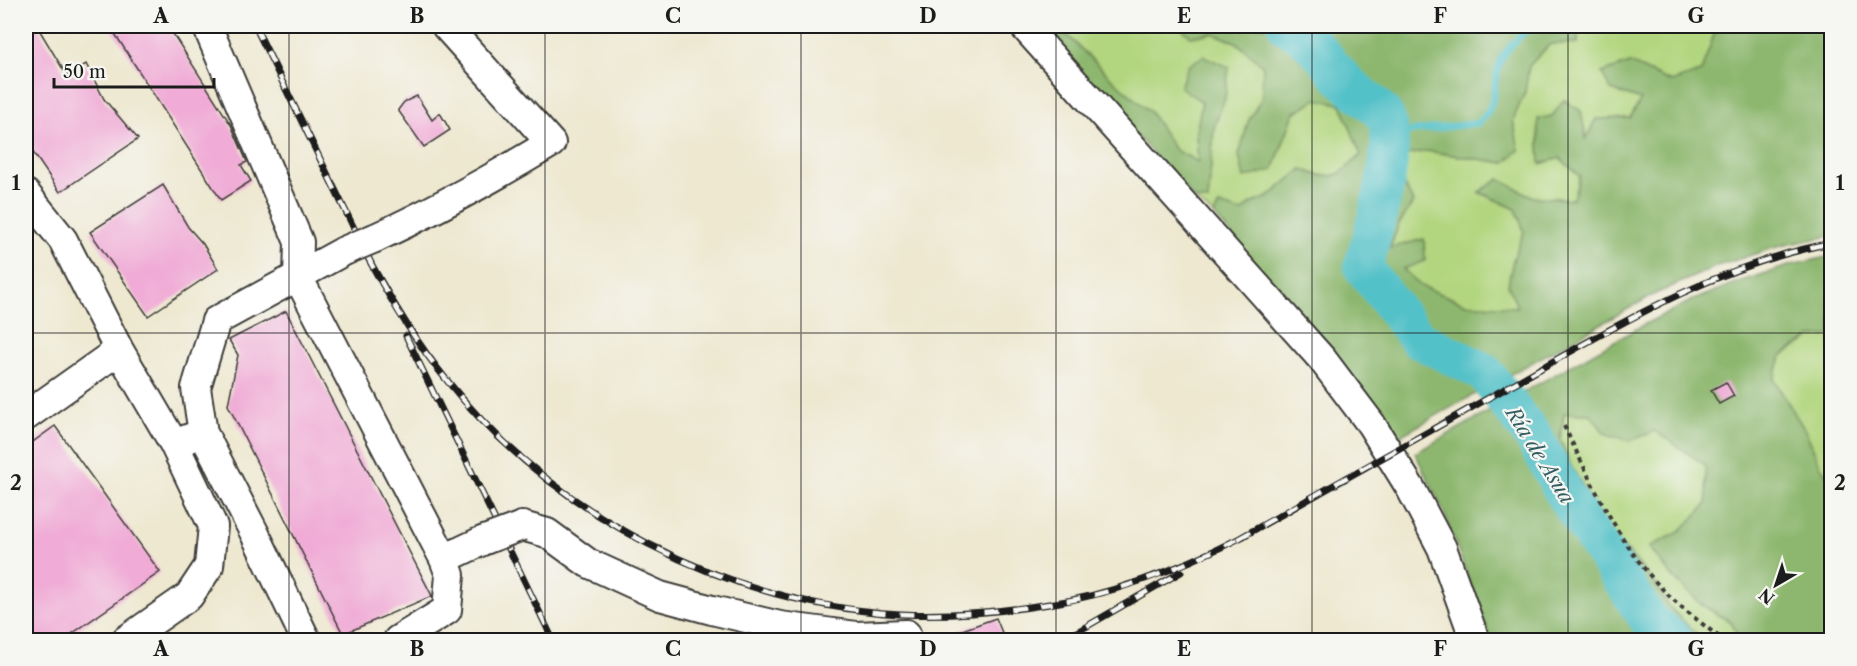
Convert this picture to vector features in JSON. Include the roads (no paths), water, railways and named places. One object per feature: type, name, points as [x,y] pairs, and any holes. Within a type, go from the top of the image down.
[{"type":"street","points":[[207,26],[299,242],[298,278],[444,559],[450,575],[447,610],[398,640]]},
{"type":"street","points":[[306,640],[203,433],[196,388],[216,321],[344,251],[430,213],[550,143],[446,26]]},
{"type":"street","points":[[1024,26],[1322,359],[1371,424],[1411,489],[1442,548],[1475,640]]},
{"type":"street","points":[[26,194],[63,240],[119,350],[174,444],[213,526],[209,566],[189,596],[126,640]]},
{"type":"street","points":[[26,416],[119,350]]},
{"type":"street","points":[[174,444],[203,433]]},
{"type":"street","points":[[444,559],[522,526],[547,533],[588,563],[670,599],[780,626],[856,636],[906,634]]},
{"type":"waterway","name":"Ría de Asua","points":[[1287,26],[1310,42],[1347,83],[1381,111],[1389,129],[1390,146],[1384,190],[1363,267],[1418,339],[1484,372],[1533,436],[1566,497],[1651,623],[1674,640]]},
{"type":"waterway","points":[[1391,140],[1404,133],[1478,123],[1485,116],[1492,101],[1500,62],[1506,52],[1531,26]]},
{"type":"waterway","points":[[1635,640],[1651,623]]},
{"type":"railway","points":[[255,26],[371,263]]},
{"type":"railway","points":[[1238,539],[1585,343],[1664,302],[1746,267],[1788,253],[1832,243]]},
{"type":"railway","points":[[367,256],[403,319],[445,378],[489,427],[537,471],[591,510],[648,544],[708,571],[770,592],[835,607],[900,614],[956,614],[1012,609],[1100,594],[1173,569],[1244,536]]},
{"type":"railway","points":[[406,336],[553,640]]},
{"type":"railway","points":[[1063,640],[1181,572]]}]
